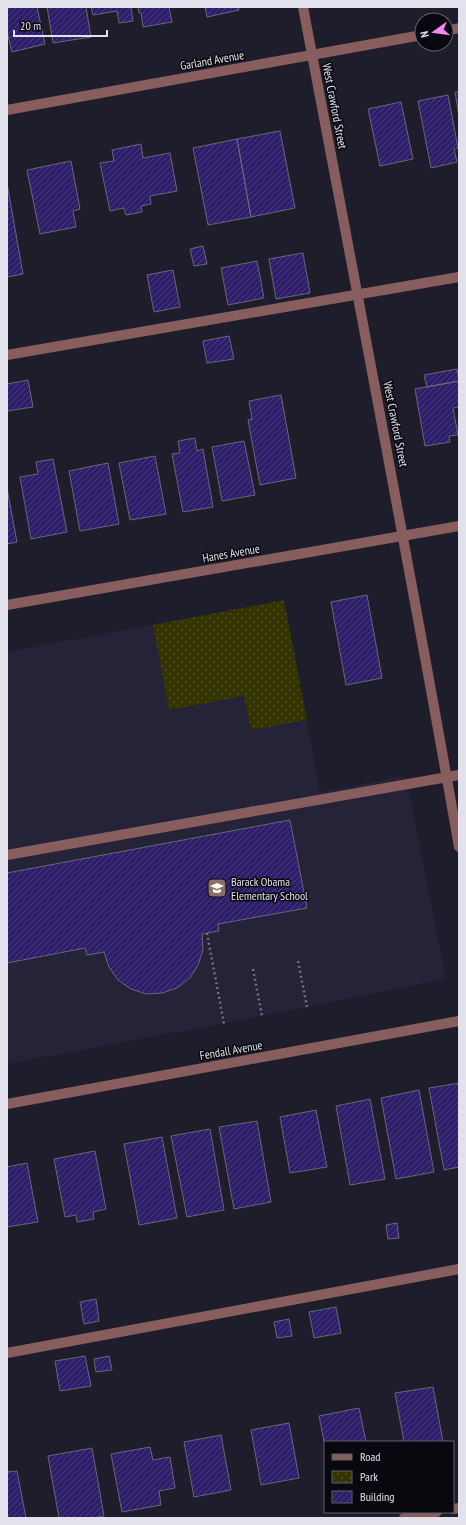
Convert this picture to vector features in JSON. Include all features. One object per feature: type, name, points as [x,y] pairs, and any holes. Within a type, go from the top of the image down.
[{"type":"street","name":"West Crawford Street","points":[[303,7],[404,537],[448,777],[459,847]]},
{"type":"street","name":"Garland Avenue","points":[[7,110],[414,37]]},
{"type":"street","points":[[7,355],[358,296],[459,277]]},
{"type":"street","name":"Hanes Avenue","points":[[7,605],[404,537],[459,526]]},
{"type":"street","points":[[7,855],[459,775]]},
{"type":"street","name":"Fendall Avenue","points":[[7,1104],[459,1021]]},
{"type":"street","points":[[7,1353],[459,1269]]},
{"type":"street","points":[[404,1518],[432,1513]]},
{"type":"path","points":[[207,933],[224,1024]]},
{"type":"path","points":[[298,961],[307,1007]]},
{"type":"path","points":[[254,969],[262,1016]]},
{"type":"shaded area","name":"Barack Obama Elementary School","points":[[284,600],[320,792],[406,776],[446,979],[262,1016],[7,1064],[7,652]]},
{"type":"green space","points":[[284,600],[307,720],[251,730],[244,696],[169,710],[153,625]]},
{"type":"building","points":[[7,7],[37,7],[45,44],[12,52],[7,32]]},
{"type":"building","points":[[47,7],[86,7],[91,37],[53,43]]},
{"type":"building","points":[[91,7],[134,7],[131,8],[133,21],[119,23],[117,11],[93,15]]},
{"type":"building","points":[[138,7],[169,7],[172,22],[143,27],[141,13],[139,13]]},
{"type":"building","points":[[205,7],[238,7],[239,10],[207,17]]},
{"type":"building","points":[[455,92],[459,92],[459,116]]},
{"type":"building","points":[[448,95],[458,148],[454,149],[457,162],[431,168],[418,101]]},
{"type":"building","points":[[401,102],[413,159],[380,166],[368,109]]},
{"type":"building","points":[[280,131],[295,208],[251,217],[237,139]]},
{"type":"building","points":[[237,139],[251,217],[208,225],[193,148]]},
{"type":"building","points":[[141,144],[143,158],[170,153],[177,191],[150,196],[151,204],[141,206],[142,212],[126,215],[124,208],[110,211],[100,163],[114,161],[112,150]]},
{"type":"building","points":[[71,161],[80,209],[73,211],[76,227],[40,234],[27,170]]},
{"type":"building","points":[[7,183],[23,274],[7,277]]},
{"type":"building","points":[[203,246],[207,264],[194,266],[190,249]]},
{"type":"building","points":[[303,253],[310,293],[276,299],[269,259]]},
{"type":"building","points":[[257,261],[264,298],[228,305],[221,268]]},
{"type":"building","points":[[173,270],[180,307],[154,312],[147,275]]},
{"type":"building","points":[[229,336],[234,359],[207,363],[203,341]]},
{"type":"building","points":[[457,369],[459,381],[427,387],[424,375]]},
{"type":"building","points":[[28,380],[33,407],[7,411],[7,384]]},
{"type":"building","points":[[459,381],[459,407],[453,408],[458,435],[449,436],[450,442],[425,446],[415,389]]},
{"type":"building","points":[[281,395],[296,478],[260,485],[248,420],[252,419],[249,401]]},
{"type":"building","points":[[195,438],[197,451],[203,449],[213,507],[183,512],[172,454],[180,453],[178,441]]},
{"type":"building","points":[[244,441],[255,495],[222,501],[212,447]]},
{"type":"building","points":[[155,456],[166,514],[130,520],[119,463]]},
{"type":"building","points":[[53,459],[67,532],[31,539],[20,477],[38,474],[36,462]]},
{"type":"building","points":[[108,463],[119,524],[80,531],[69,471]]},
{"type":"building","points":[[7,488],[17,542],[7,544]]},
{"type":"building","points":[[367,595],[382,678],[346,685],[331,602]]},
{"type":"building","points":[[290,820],[307,908],[218,924],[219,931],[202,934],[203,950],[198,965],[190,978],[177,988],[162,993],[146,994],[131,989],[118,980],[109,967],[104,952],[87,955],[85,948],[7,963],[7,873]]},
{"type":"building","points":[[459,1083],[459,1167],[444,1170],[429,1088]]},
{"type":"building","points":[[419,1090],[434,1172],[396,1179],[381,1098]]},
{"type":"building","points":[[370,1099],[385,1179],[350,1185],[336,1106]]},
{"type":"building","points":[[316,1110],[327,1167],[290,1173],[280,1117]]},
{"type":"building","points":[[257,1121],[271,1202],[234,1209],[219,1127]]},
{"type":"building","points":[[210,1129],[224,1210],[187,1217],[171,1136]]},
{"type":"building","points":[[162,1137],[177,1218],[139,1225],[124,1144]]},
{"type":"building","points":[[95,1151],[106,1209],[93,1212],[94,1219],[77,1222],[76,1215],[65,1217],[54,1159]]},
{"type":"building","points":[[27,1163],[38,1222],[7,1227],[7,1167]]},
{"type":"building","points":[[397,1223],[399,1238],[388,1239],[386,1225]]},
{"type":"building","points":[[96,1299],[99,1321],[84,1324],[80,1302]]},
{"type":"building","points":[[336,1307],[341,1333],[314,1338],[309,1312]]},
{"type":"building","points":[[289,1319],[292,1336],[277,1338],[274,1322]]},
{"type":"building","points":[[85,1356],[91,1386],[60,1391],[55,1361]]},
{"type":"building","points":[[109,1356],[112,1370],[96,1372],[94,1359]]},
{"type":"building","points":[[433,1387],[443,1441],[404,1441],[395,1393]]},
{"type":"building","points":[[359,1408],[366,1441],[324,1441],[319,1416]]},
{"type":"building","points":[[289,1423],[299,1478],[261,1485],[251,1430]]},
{"type":"building","points":[[221,1435],[231,1490],[194,1497],[184,1442]]},
{"type":"building","points":[[150,1447],[153,1460],[170,1457],[175,1488],[159,1491],[161,1505],[122,1512],[111,1454]]},
{"type":"building","points":[[92,1448],[104,1516],[93,1518],[59,1518],[48,1456]]},
{"type":"building","points":[[7,1466],[8,1472],[17,1471],[26,1518],[7,1518]]},
{"type":"place","name":"Barack Obama Elementary School","points":[[217,888]]}]
